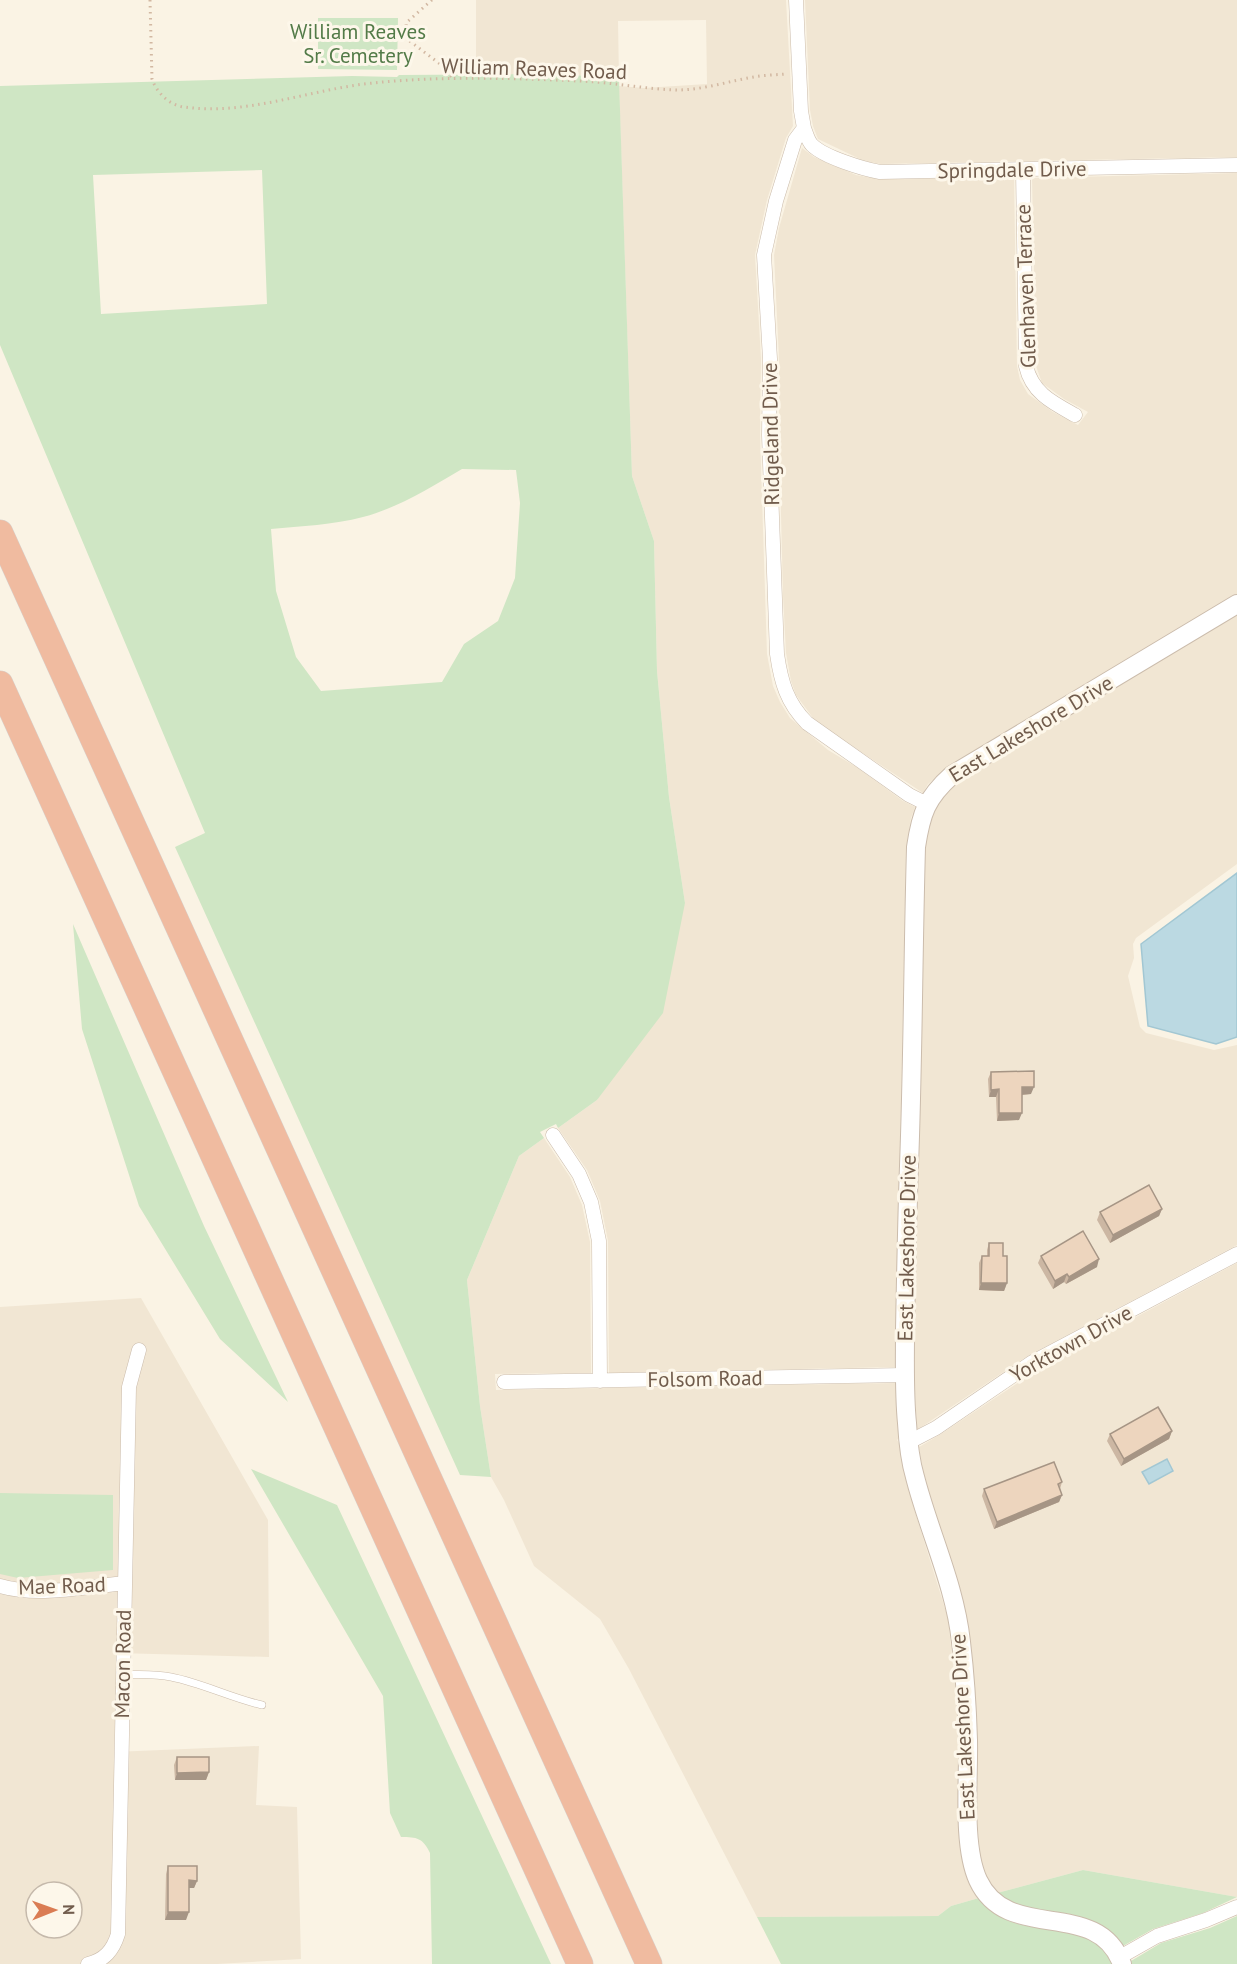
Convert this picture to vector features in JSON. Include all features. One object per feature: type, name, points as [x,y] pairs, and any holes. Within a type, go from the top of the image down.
[{"type":"highway","points":[[0,533],[649,1964]]},
{"type":"highway","points":[[0,684],[580,1964]]},
{"type":"street","points":[[796,0],[804,128]]},
{"type":"street","name":"Springdale Drive","points":[[804,128],[810,144],[819,150],[861,168],[880,172],[1237,165]]},
{"type":"street","name":"Ridgeland Drive","points":[[804,128],[795,140],[776,201],[764,255],[770,359],[769,435],[774,607],[777,654],[782,683],[788,699],[807,723],[909,795],[927,804]]},
{"type":"street","name":"Glenhaven Terrace","points":[[1023,170],[1026,366],[1034,388],[1075,415]]},
{"type":"street","name":"East Lakeshore Drive","points":[[1121,1961],[1111,1946],[1099,1935],[1083,1927],[1069,1922],[1028,1918],[1002,1908],[985,1892],[977,1877],[971,1857],[966,1702],[961,1640],[942,1564],[914,1474],[909,1442],[905,1375],[916,848],[920,819],[927,804],[935,790],[952,775],[1237,604]]},
{"type":"street","points":[[553,1135],[583,1183],[591,1202],[599,1241],[600,1381]]},
{"type":"street","name":"Yorktown Drive","points":[[909,1442],[936,1428],[1031,1363],[1237,1254]]},
{"type":"street","name":"Macon Road","points":[[88,1964],[96,1962],[109,1953],[118,1934],[129,1387],[139,1350]]},
{"type":"street","name":"Folsom Road","points":[[504,1382],[905,1375]]},
{"type":"street","name":"Mae Road","points":[[0,1586],[40,1591],[125,1583]]},
{"type":"street","points":[[1121,1961],[1157,1936],[1206,1920],[1237,1906]]},
{"type":"lane","points":[[123,1674],[170,1677],[242,1701],[262,1705]]},
{"type":"path","name":"William Reaves Road","points":[[150,0],[152,79],[155,88],[164,98],[183,107],[230,107],[297,98],[372,83],[453,79],[580,81],[680,90],[756,76],[799,74]]},
{"type":"path","points":[[432,0],[406,23],[407,39],[444,67],[453,79]]},
{"type":"shaded area","points":[[476,0],[786,0],[793,126],[786,138],[767,200],[755,255],[761,359],[760,435],[767,654],[773,686],[790,718],[828,750],[915,807],[906,847],[896,1367],[609,1373],[608,1241],[600,1201],[587,1170],[558,1128],[597,1100],[685,903],[669,797],[657,671],[654,541],[632,476],[619,86],[644,88],[707,84],[706,20],[618,21],[619,79],[563,74],[476,75]]},
{"type":"shaded area","points":[[805,0],[1237,0],[1237,157],[881,164],[864,161],[818,139],[813,126],[810,110]]},
{"type":"shaded area","points":[[802,148],[814,157],[856,175],[878,179],[1014,178],[1017,366],[1020,380],[1028,394],[1053,412],[1078,425],[1088,412],[1064,399],[1042,383],[1036,366],[1032,178],[1237,173],[1237,594],[946,768],[928,784],[923,793],[813,718],[796,695],[791,681],[786,653],[783,595],[779,359],[774,255],[779,228]]},
{"type":"shaded area","points":[[1237,613],[1237,864],[1136,938],[1133,944],[1134,958],[1128,976],[1140,1027],[1146,1033],[1214,1050],[1237,1045],[1237,1245],[1026,1357],[917,1430],[914,1375],[915,1255],[925,848],[929,821],[942,795],[957,781]]},
{"type":"shaded area","points":[[544,1138],[570,1177],[582,1205],[590,1242],[591,1373],[495,1374],[496,1390],[896,1383],[899,1438],[897,1440],[915,1512],[948,1618],[957,1703],[959,1831],[968,1881],[979,1898],[951,1906],[938,1916],[757,1917],[629,1669],[600,1619],[534,1566],[491,1477],[480,1406],[467,1280],[519,1156]]},
{"type":"shaded area","points":[[1237,1263],[1237,1897],[1083,1870],[997,1893],[985,1875],[980,1855],[976,1702],[966,1616],[923,1472],[919,1447],[1037,1370]]},
{"type":"shaded area","points":[[141,1298],[268,1520],[269,1657],[117,1653],[114,1752],[259,1746],[256,1805],[297,1807],[301,1959],[217,1964],[0,1964],[0,1307]]},
{"type":"green space","name":"William Reaves Sr. Cemetery","points":[[318,18],[398,18],[397,70],[318,69]]},
{"type":"green space","points":[[563,74],[619,79],[632,476],[654,541],[657,671],[669,797],[685,903],[663,1013],[597,1100],[558,1128],[556,1124],[540,1132],[544,1138],[519,1156],[467,1280],[480,1406],[491,1477],[460,1475],[175,847],[205,833],[0,345],[0,86],[352,76],[397,77],[399,75]],"holes":[[[262,170],[267,304],[101,314],[93,175]],[[462,469],[516,470],[520,503],[515,578],[498,621],[464,644],[442,682],[321,691],[296,657],[276,591],[271,529],[340,522],[376,513],[414,496]]]},
{"type":"green space","points":[[73,924],[204,1226],[288,1402],[220,1339],[139,1206],[82,1029]]},
{"type":"green space","points":[[251,1469],[337,1505],[551,1964],[432,1964],[430,1853],[419,1839],[401,1837],[390,1813],[383,1696]]},
{"type":"green space","points":[[0,1493],[113,1495],[113,1570],[18,1578],[0,1574]]},
{"type":"green space","points":[[1083,1870],[1237,1897],[1203,1913],[1153,1929],[1123,1946],[1105,1929],[1086,1919],[1070,1914],[1017,1906],[997,1893]]},
{"type":"green space","points":[[979,1898],[992,1911],[1009,1921],[1067,1932],[1093,1942],[1104,1951],[1113,1964],[781,1964],[757,1917],[938,1916],[951,1906]]},
{"type":"green space","points":[[1237,1916],[1237,1964],[1132,1964],[1131,1961],[1161,1943],[1210,1928]]},
{"type":"water","points":[[1237,873],[1237,1037],[1216,1044],[1148,1026],[1141,944]]},
{"type":"water","points":[[1167,1459],[1173,1471],[1149,1484],[1142,1472]]},
{"type":"building","points":[[1034,1071],[1034,1087],[1022,1087],[1022,1113],[999,1113],[999,1089],[991,1090],[991,1072]]},
{"type":"building","points":[[1149,1185],[1162,1209],[1113,1235],[1100,1212]]},
{"type":"building","points":[[1083,1231],[1099,1259],[1069,1277],[1067,1274],[1055,1281],[1041,1256]]},
{"type":"building","points":[[989,1243],[1003,1243],[1003,1256],[1007,1256],[1007,1283],[981,1283],[982,1256],[989,1256]]},
{"type":"building","points":[[1158,1407],[1172,1431],[1124,1459],[1110,1434]]},
{"type":"building","points":[[1054,1462],[1062,1482],[1058,1484],[1062,1495],[997,1522],[984,1489]]},
{"type":"building","points":[[177,1757],[209,1757],[209,1772],[177,1773]]},
{"type":"building","points":[[168,1866],[197,1866],[197,1881],[189,1880],[189,1912],[168,1912]]}]
